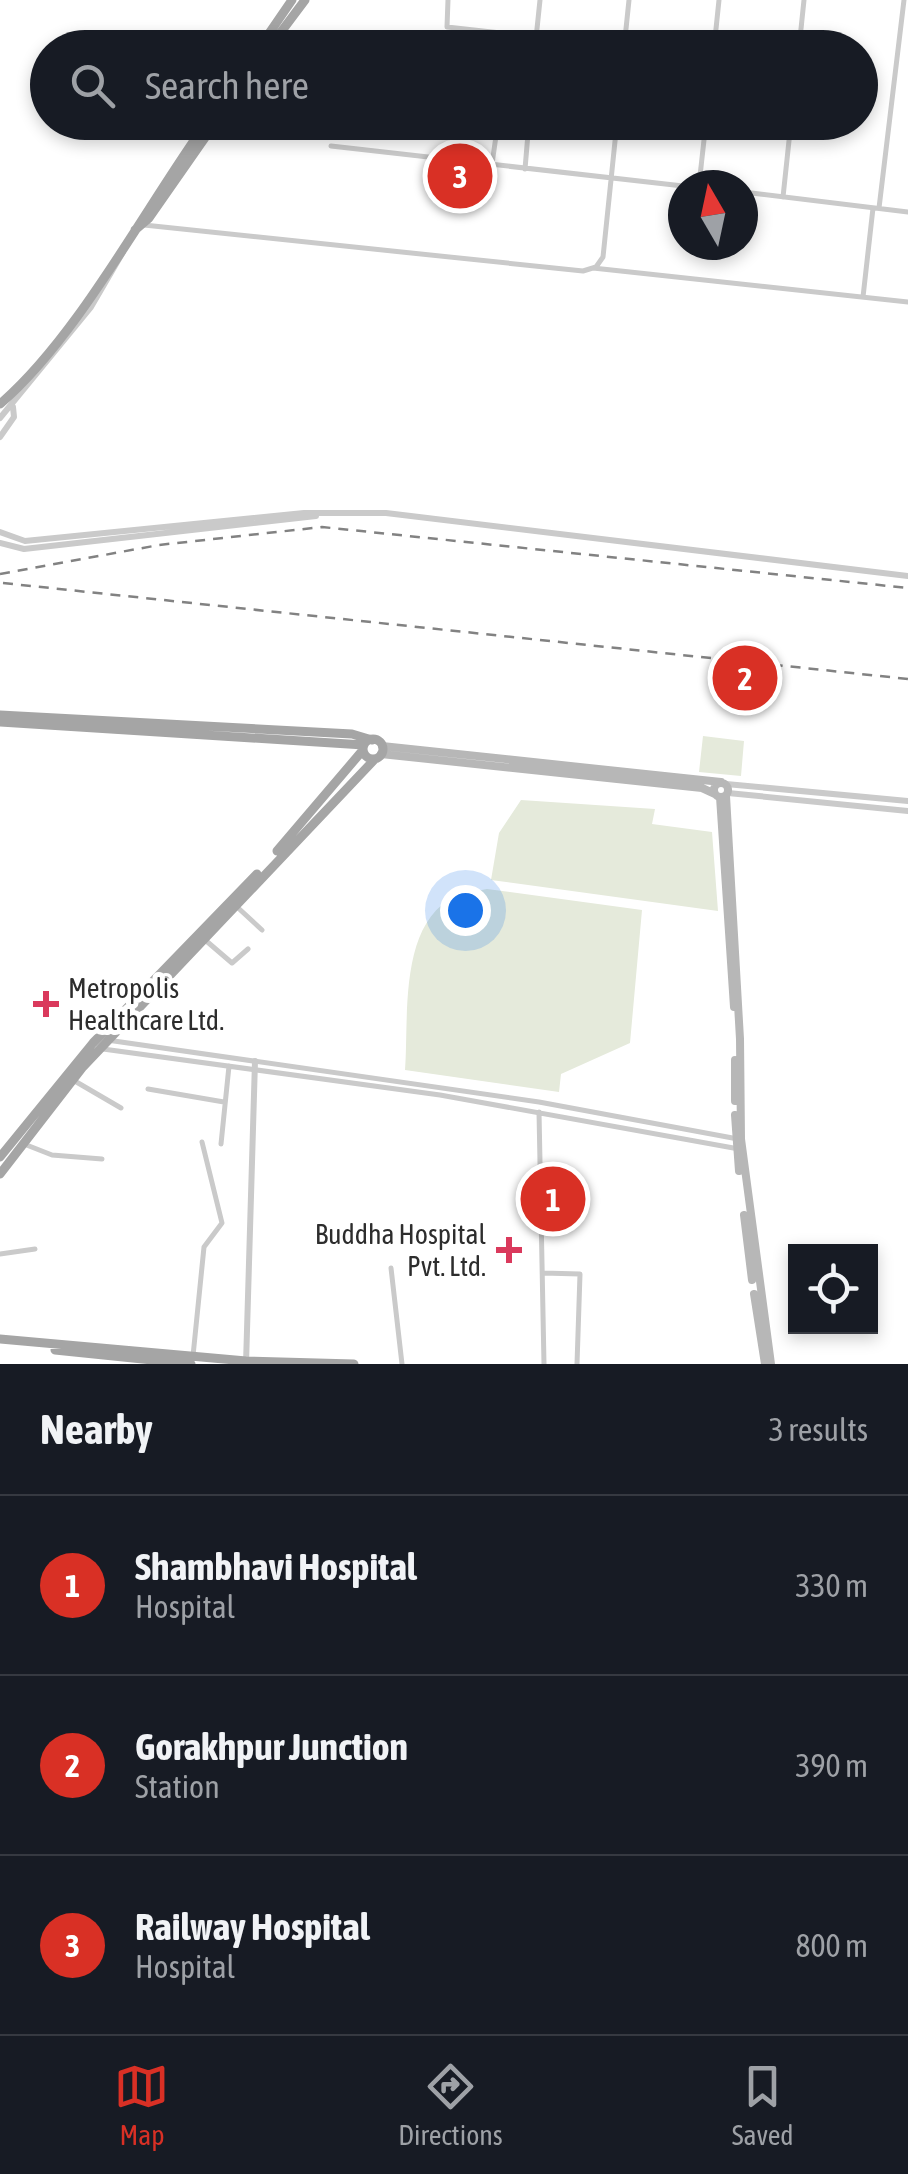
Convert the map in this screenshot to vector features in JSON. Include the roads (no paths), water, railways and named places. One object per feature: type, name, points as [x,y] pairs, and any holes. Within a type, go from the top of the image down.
[{"type":"main road","points":[[272,30],[292,0]]},
{"type":"main road","points":[[282,30],[305,0]]},
{"type":"main road","points":[[139,225],[194,140]]},
{"type":"main road","points":[[0,404],[36,367],[203,140]]},
{"type":"main road","points":[[0,719],[352,734],[379,753],[723,791],[738,986],[738,1144],[768,1364]]},
{"type":"main road","points":[[366,745],[379,753]]},
{"type":"main road","points":[[232,903],[366,745]]},
{"type":"main road","points":[[0,1174],[4,1154],[101,1042],[379,753]]},
{"type":"main road","points":[[4,1154],[24,1144],[101,1042]]},
{"type":"main road","points":[[0,1342],[192,1361],[354,1364]]},
{"type":"street","points":[[448,0],[446,26],[474,30]]},
{"type":"street","points":[[537,30],[540,0]]},
{"type":"street","points":[[626,30],[628,0]]},
{"type":"street","points":[[716,30],[719,0]]},
{"type":"street","points":[[801,30],[804,0]]},
{"type":"street","points":[[863,297],[904,0]]},
{"type":"street","points":[[450,159],[452,140]]},
{"type":"street","points":[[492,164],[495,140]]},
{"type":"street","points":[[525,168],[527,140]]},
{"type":"street","points":[[592,268],[603,257],[615,140]]},
{"type":"street","points":[[701,170],[704,140]]},
{"type":"street","points":[[783,197],[789,140]]},
{"type":"street","points":[[330,146],[668,184]]},
{"type":"street","points":[[758,194],[908,212]]},
{"type":"street","points":[[139,225],[908,302]]},
{"type":"street","points":[[0,418],[91,307],[123,258],[118,254]]},
{"type":"street","points":[[0,437],[14,417],[12,407]]},
{"type":"street","points":[[0,532],[25,542],[322,514],[422,516],[908,576]]},
{"type":"street","points":[[0,543],[24,548],[260,526],[322,514]]},
{"type":"street","points":[[723,791],[908,801]]},
{"type":"street","points":[[723,791],[908,811]]},
{"type":"street","points":[[232,903],[262,930]]},
{"type":"street","points":[[200,936],[232,963],[248,949]]},
{"type":"street","points":[[101,1042],[229,1066],[255,1065],[539,1102],[738,1144]]},
{"type":"street","points":[[101,1042],[738,1144]]},
{"type":"street","points":[[246,1362],[255,1065]]},
{"type":"street","points":[[221,1144],[229,1066]]},
{"type":"street","points":[[74,1080],[121,1108]]},
{"type":"street","points":[[148,1089],[225,1102]]},
{"type":"street","points":[[488,1102],[489,1094]]},
{"type":"street","points":[[539,1102],[544,1364]]},
{"type":"street","points":[[192,1361],[204,1247],[222,1223],[202,1142]]},
{"type":"street","points":[[24,1144],[52,1155],[102,1159]]},
{"type":"street","points":[[0,1254],[35,1250]]},
{"type":"street","points":[[392,1268],[402,1364]]},
{"type":"street","points":[[542,1273],[580,1274],[577,1364]]},
{"type":"street","points":[[60,1364],[62,1348]]},
{"type":"railway","points":[[0,574],[159,545],[322,527],[908,588]]},
{"type":"railway","points":[[3,583],[908,679]]},
{"type":"place","name":"Railway Hospital","points":[[460,176]]},
{"type":"place","name":"Gorakhpur Junction","points":[[745,678]]},
{"type":"place","name":"Metropolis Healthcare Ltd.","points":[[46,1004]]},
{"type":"place","name":"Shambhavi Hospital","points":[[553,1199]]},
{"type":"place","name":"Buddha Hospital Pvt. Ltd.","points":[[509,1250]]}]
